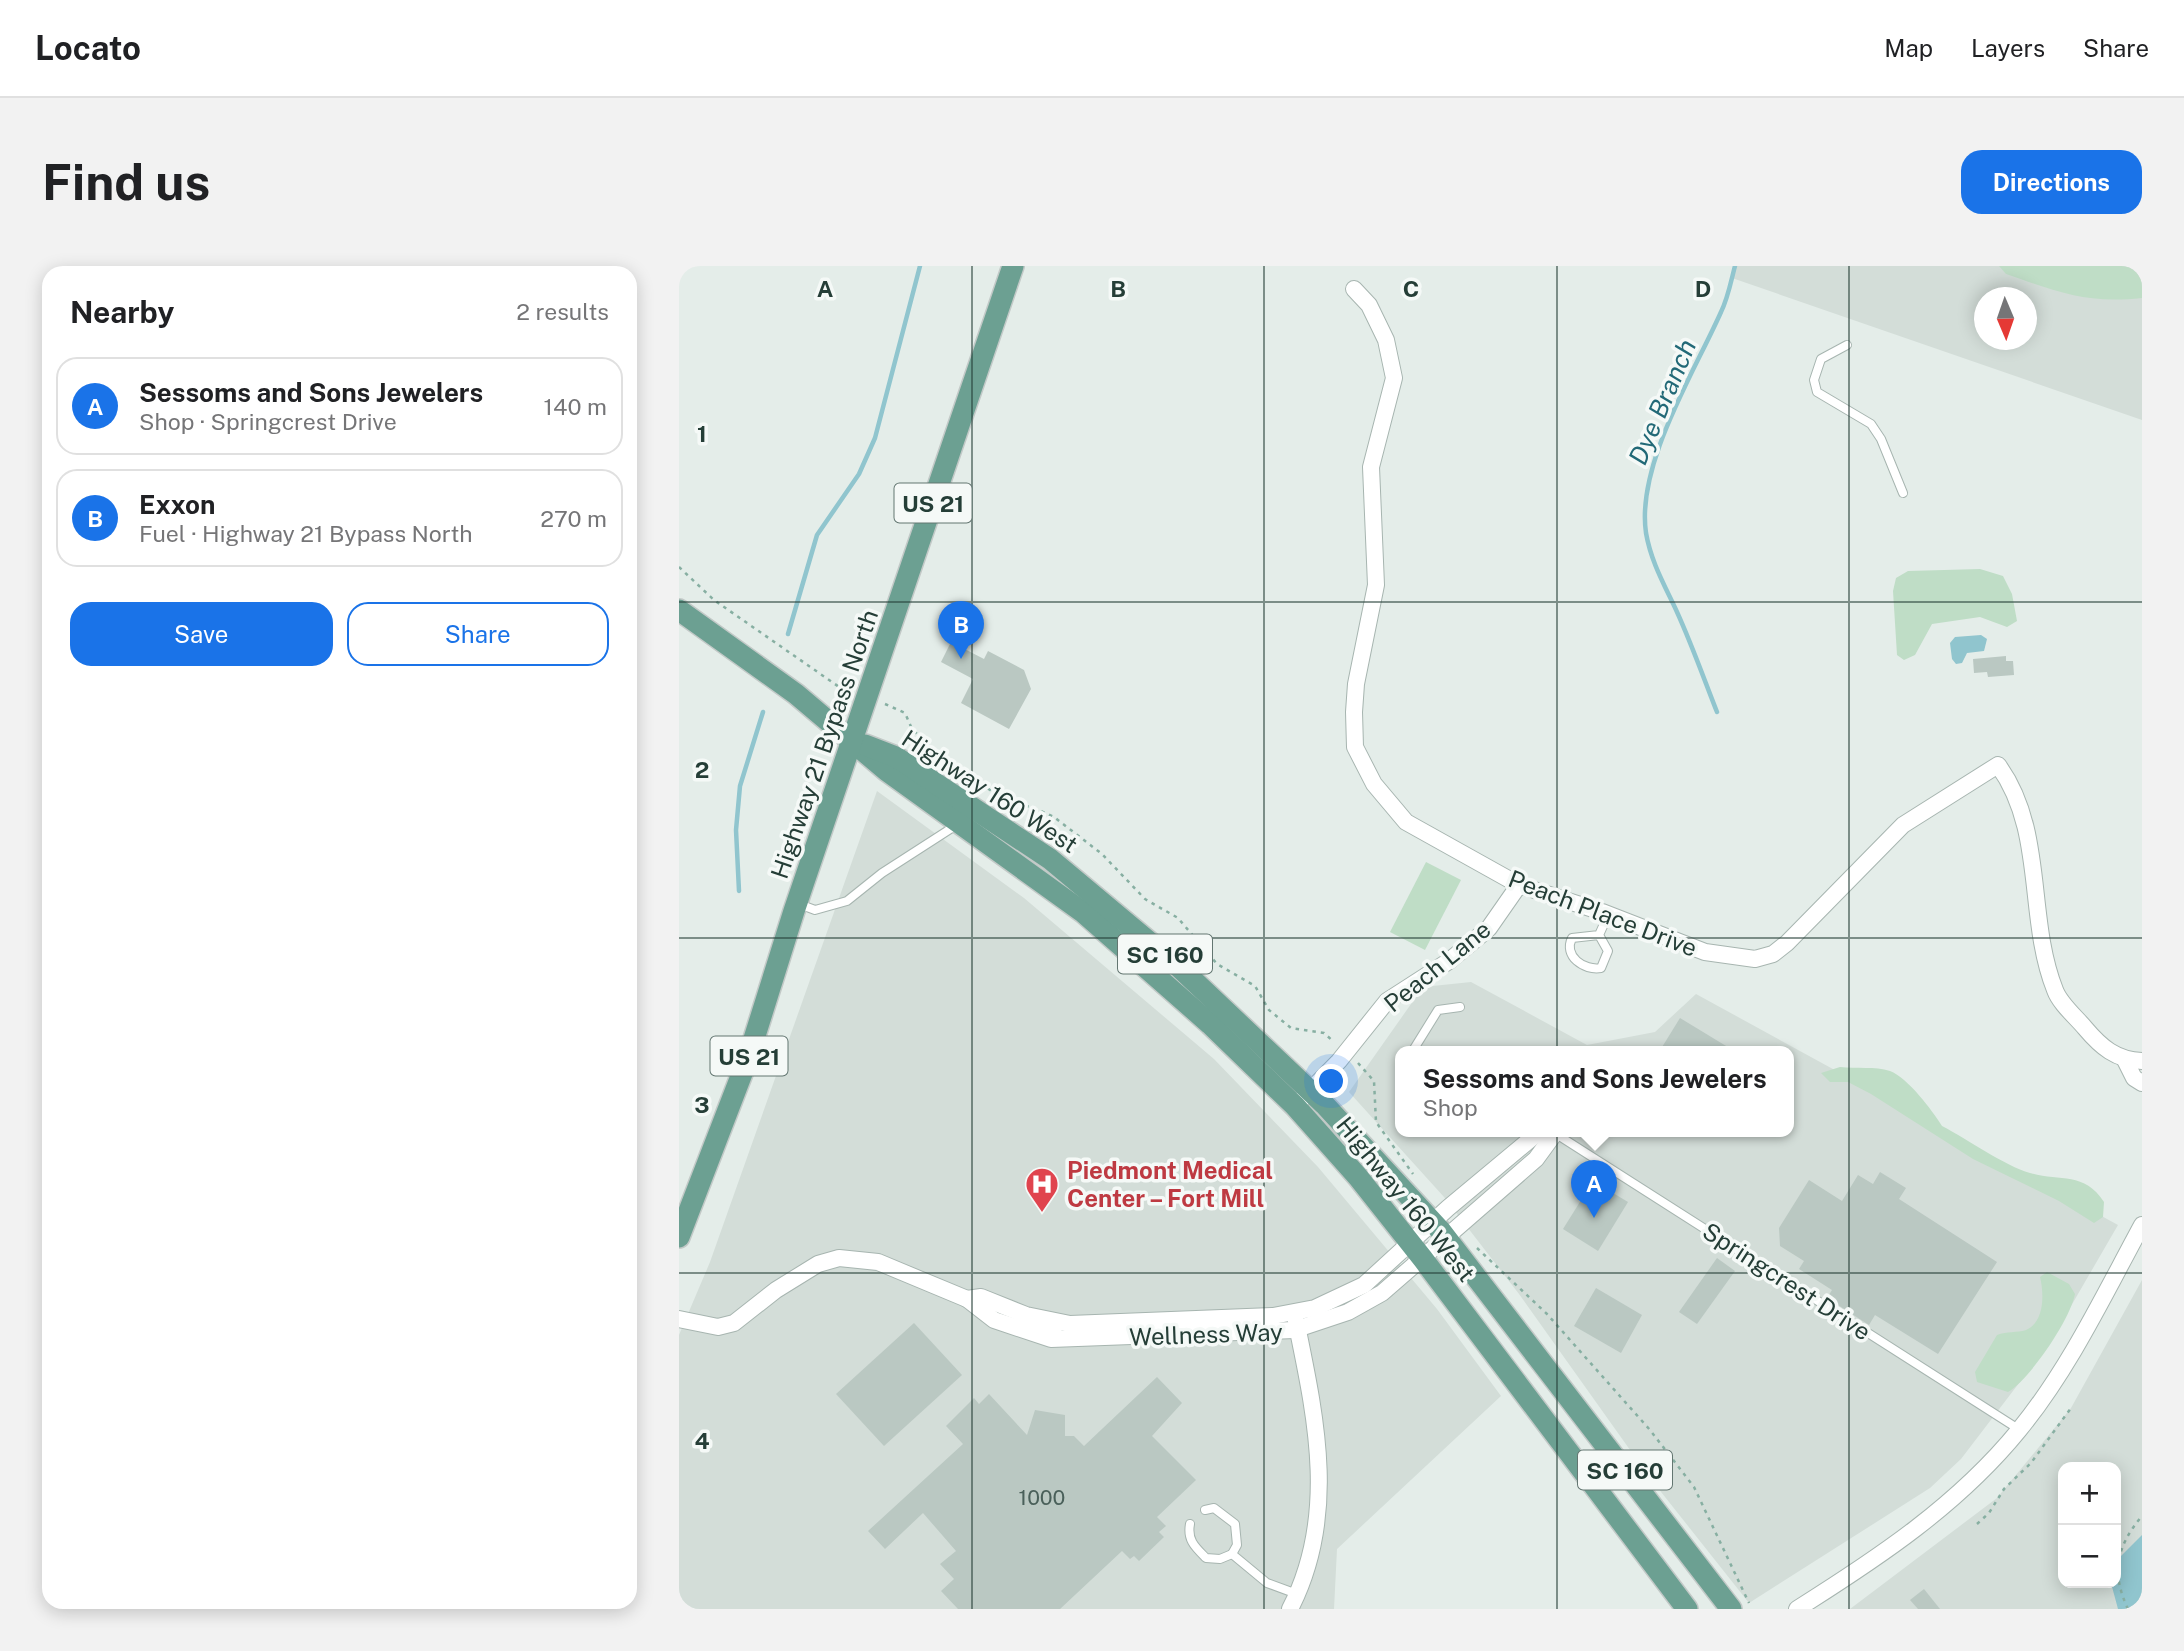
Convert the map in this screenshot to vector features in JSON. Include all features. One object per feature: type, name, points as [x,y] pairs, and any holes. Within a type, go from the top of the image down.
[{"type":"main road","name":"Highway 21 Bypass North","points":[[679,1237],[748,1058],[797,903],[1013,266]]},
{"type":"main road","name":"SC 160","points":[[679,610],[853,740]]},
{"type":"main road","name":"Highway 160 West","points":[[853,740],[887,771],[1084,913],[1210,1024],[1295,1106],[1358,1177],[1428,1241],[1687,1609]]},
{"type":"main road","name":"Highway 160 West","points":[[853,740],[896,757],[1050,859],[1178,966],[1311,1091],[1428,1241],[1740,1606]]},
{"type":"street","name":"Peach Place Drive","points":[[1354,289],[1369,305],[1386,340],[1394,377],[1371,467],[1376,585],[1356,684],[1355,747],[1374,784],[1406,822],[1519,885],[1705,952],[1755,959],[1773,954],[1787,943],[1903,825],[1998,765],[2010,782],[2022,812],[2035,876],[2040,933],[2056,992],[2099,1045],[2125,1060]]},
{"type":"street","name":"Peach Lane","points":[[1295,1106],[1346,1053],[1387,1001],[1450,961],[1489,928],[1519,885]]},
{"type":"street","points":[[2142,1061],[2125,1060],[2134,1078],[2142,1083]]},
{"type":"street","name":"Springcrest Drive","points":[[1428,1241],[1545,1137]]},
{"type":"street","points":[[1797,1609],[1897,1544],[1951,1500],[2020,1430],[2060,1371],[2142,1226]]},
{"type":"street","name":"Wellness Way","points":[[967,1299],[981,1297],[1027,1315],[1100,1331],[1148,1336],[1296,1321],[1346,1296],[1428,1241]]},
{"type":"street","name":"Wellness Way","points":[[679,1319],[718,1327],[734,1323],[776,1290],[818,1264],[839,1258],[878,1262],[967,1299],[979,1311],[1010,1326],[1051,1339],[1100,1331],[1227,1318],[1296,1321]]},
{"type":"street","points":[[1294,1601],[1310,1562],[1320,1497],[1316,1423],[1296,1321]]},
{"type":"lane","points":[[1847,345],[1821,359],[1814,380],[1817,392],[1871,424],[1881,439],[1903,494]]},
{"type":"lane","points":[[797,903],[815,910],[847,901],[882,873],[940,838],[960,822]]},
{"type":"lane","points":[[1599,935],[1608,915]]},
{"type":"lane","points":[[1599,935],[1608,951],[1601,968],[1587,967],[1571,956],[1569,949],[1572,938],[1599,935]]},
{"type":"lane","points":[[1416,1046],[1438,1010],[1460,1007]]},
{"type":"lane","name":"Springcrest Drive","points":[[1555,1137],[2020,1430]]},
{"type":"lane","points":[[1148,1336],[1163,1326],[1195,1325],[1227,1318]]},
{"type":"lane","points":[[1010,1326],[1019,1322],[1048,1329],[1070,1324]]},
{"type":"lane","points":[[1190,1524],[1188,1533],[1191,1544],[1206,1558],[1220,1559],[1232,1554],[1237,1545],[1235,1524],[1214,1508],[1205,1510]]},
{"type":"lane","points":[[1232,1554],[1294,1601]]},
{"type":"path","points":[[679,567],[714,600],[842,689]]},
{"type":"path","points":[[885,704],[905,713],[912,729],[924,741],[1009,804],[1031,807],[1054,817],[1102,855],[1145,899],[1178,918],[1217,964],[1255,986],[1269,1010],[1291,1028],[1324,1033],[1374,1081],[1376,1122],[1409,1166],[1416,1180]]},
{"type":"path","points":[[1471,1247],[1475,1246],[1547,1314],[1650,1430],[1694,1487],[1740,1606]]},
{"type":"path","points":[[1977,1524],[2012,1480],[2031,1463],[2071,1408]]},
{"type":"path","points":[[2128,1609],[2116,1573],[2119,1552],[2142,1516]]},
{"type":"shaded area","points":[[1735,266],[2142,266],[2142,420],[1732,278]]},
{"type":"shaded area","name":"Piedmont Medical Center – Fort Mill","points":[[877,791],[1024,898],[1214,1059],[1318,1167],[1437,1309],[1501,1396],[1337,1549],[1334,1609],[679,1609],[679,1335],[710,1262]]},
{"type":"shaded area","points":[[1471,982],[1587,1045],[1655,1032],[1696,994],[1791,1046],[1395,1046],[1395,1137],[1794,1137],[1794,1048],[2118,1225],[2049,1344],[1961,1459],[1930,1488],[1749,1603],[1650,1478],[1519,1294],[1444,1197],[1349,1092],[1423,987]]},
{"type":"shaded area","points":[[2142,1280],[2142,1609],[1850,1609],[1997,1498],[2071,1408]]},
{"type":"green space","points":[[1999,266],[2142,266],[2142,298],[2104,299],[2073,295],[2006,274]]},
{"type":"green space","points":[[1980,569],[2003,576],[2012,594],[2017,621],[2007,627],[1980,617],[1932,624],[1915,655],[1904,660],[1897,655],[1893,591],[1896,578],[1908,571]]},
{"type":"green space","points":[[1426,862],[1461,880],[1425,950],[1390,932]]},
{"type":"green space","points":[[1840,1067],[1890,1071],[1919,1095],[1942,1126],[1986,1152],[2030,1173],[2070,1179],[2088,1186],[2104,1202],[2103,1217],[2094,1223],[2059,1201],[1973,1159],[1871,1094],[1848,1082],[1830,1082],[1821,1073]]},
{"type":"green space","points":[[2047,1272],[2069,1284],[2075,1294],[2057,1333],[2038,1362],[2008,1392],[1977,1382],[1975,1372],[1997,1335],[2026,1330],[2037,1321],[2042,1306],[2040,1277]]},
{"type":"water","points":[[1981,635],[1987,639],[1984,651],[1967,653],[1962,663],[1956,664],[1952,659],[1950,643],[1955,637]]},
{"type":"water","points":[[2142,1535],[2142,1609],[2118,1609],[2112,1588],[2121,1588],[2121,1556]]},
{"type":"building","points":[[951,642],[984,659],[988,651],[1024,670],[1031,689],[1009,729],[961,703],[973,679],[941,662]]},
{"type":"building","points":[[2006,656],[2006,661],[2013,661],[2014,675],[1988,677],[1987,672],[1974,673],[1973,659]]},
{"type":"building","points":[[1680,1018],[1726,1046],[1663,1046]]},
{"type":"building","points":[[1880,1172],[1906,1188],[1899,1199],[1997,1262],[1938,1354],[1875,1315],[1869,1325],[1827,1298],[1832,1290],[1799,1269],[1804,1261],[1780,1246],[1779,1228],[1809,1180],[1842,1201],[1858,1175],[1873,1184]]},
{"type":"building","points":[[1593,1181],[1628,1202],[1598,1251],[1563,1229]]},
{"type":"building","points":[[1717,1258],[1735,1271],[1697,1324],[1679,1312]]},
{"type":"building","points":[[1596,1288],[1642,1315],[1621,1353],[1574,1326]]},
{"type":"building","points":[[914,1323],[962,1375],[884,1446],[836,1394]]},
{"type":"building","points":[[1157,1377],[1182,1403],[1152,1436],[1196,1480],[1157,1517],[1166,1526],[1159,1532],[1164,1537],[1139,1561],[1134,1556],[1130,1559],[1122,1551],[1060,1609],[958,1609],[941,1591],[954,1579],[940,1564],[956,1551],[923,1513],[885,1549],[868,1531],[963,1444],[946,1426],[974,1398],[979,1404],[989,1394],[1027,1435],[1035,1410],[1065,1415],[1065,1436],[1074,1436],[1084,1446]]},
{"type":"building","points":[[1924,1589],[1940,1609],[1918,1609],[1910,1600]]},
{"type":"waterway","points":[[788,634],[817,535],[859,474],[875,438],[920,266]]},
{"type":"waterway","name":"Dye Branch","points":[[1717,712],[1688,637],[1651,554],[1646,533],[1645,506],[1658,449],[1723,307],[1735,266]]},
{"type":"waterway","points":[[739,891],[736,830],[740,786],[763,712]]},
{"type":"place","name":"Exxon","points":[[961,659]]},
{"type":"place","name":"Piedmont Medical Center – Fort Mill","points":[[1042,1214]]},
{"type":"place","name":"Sessoms and Sons Jewelers","points":[[1594,1218]]}]
